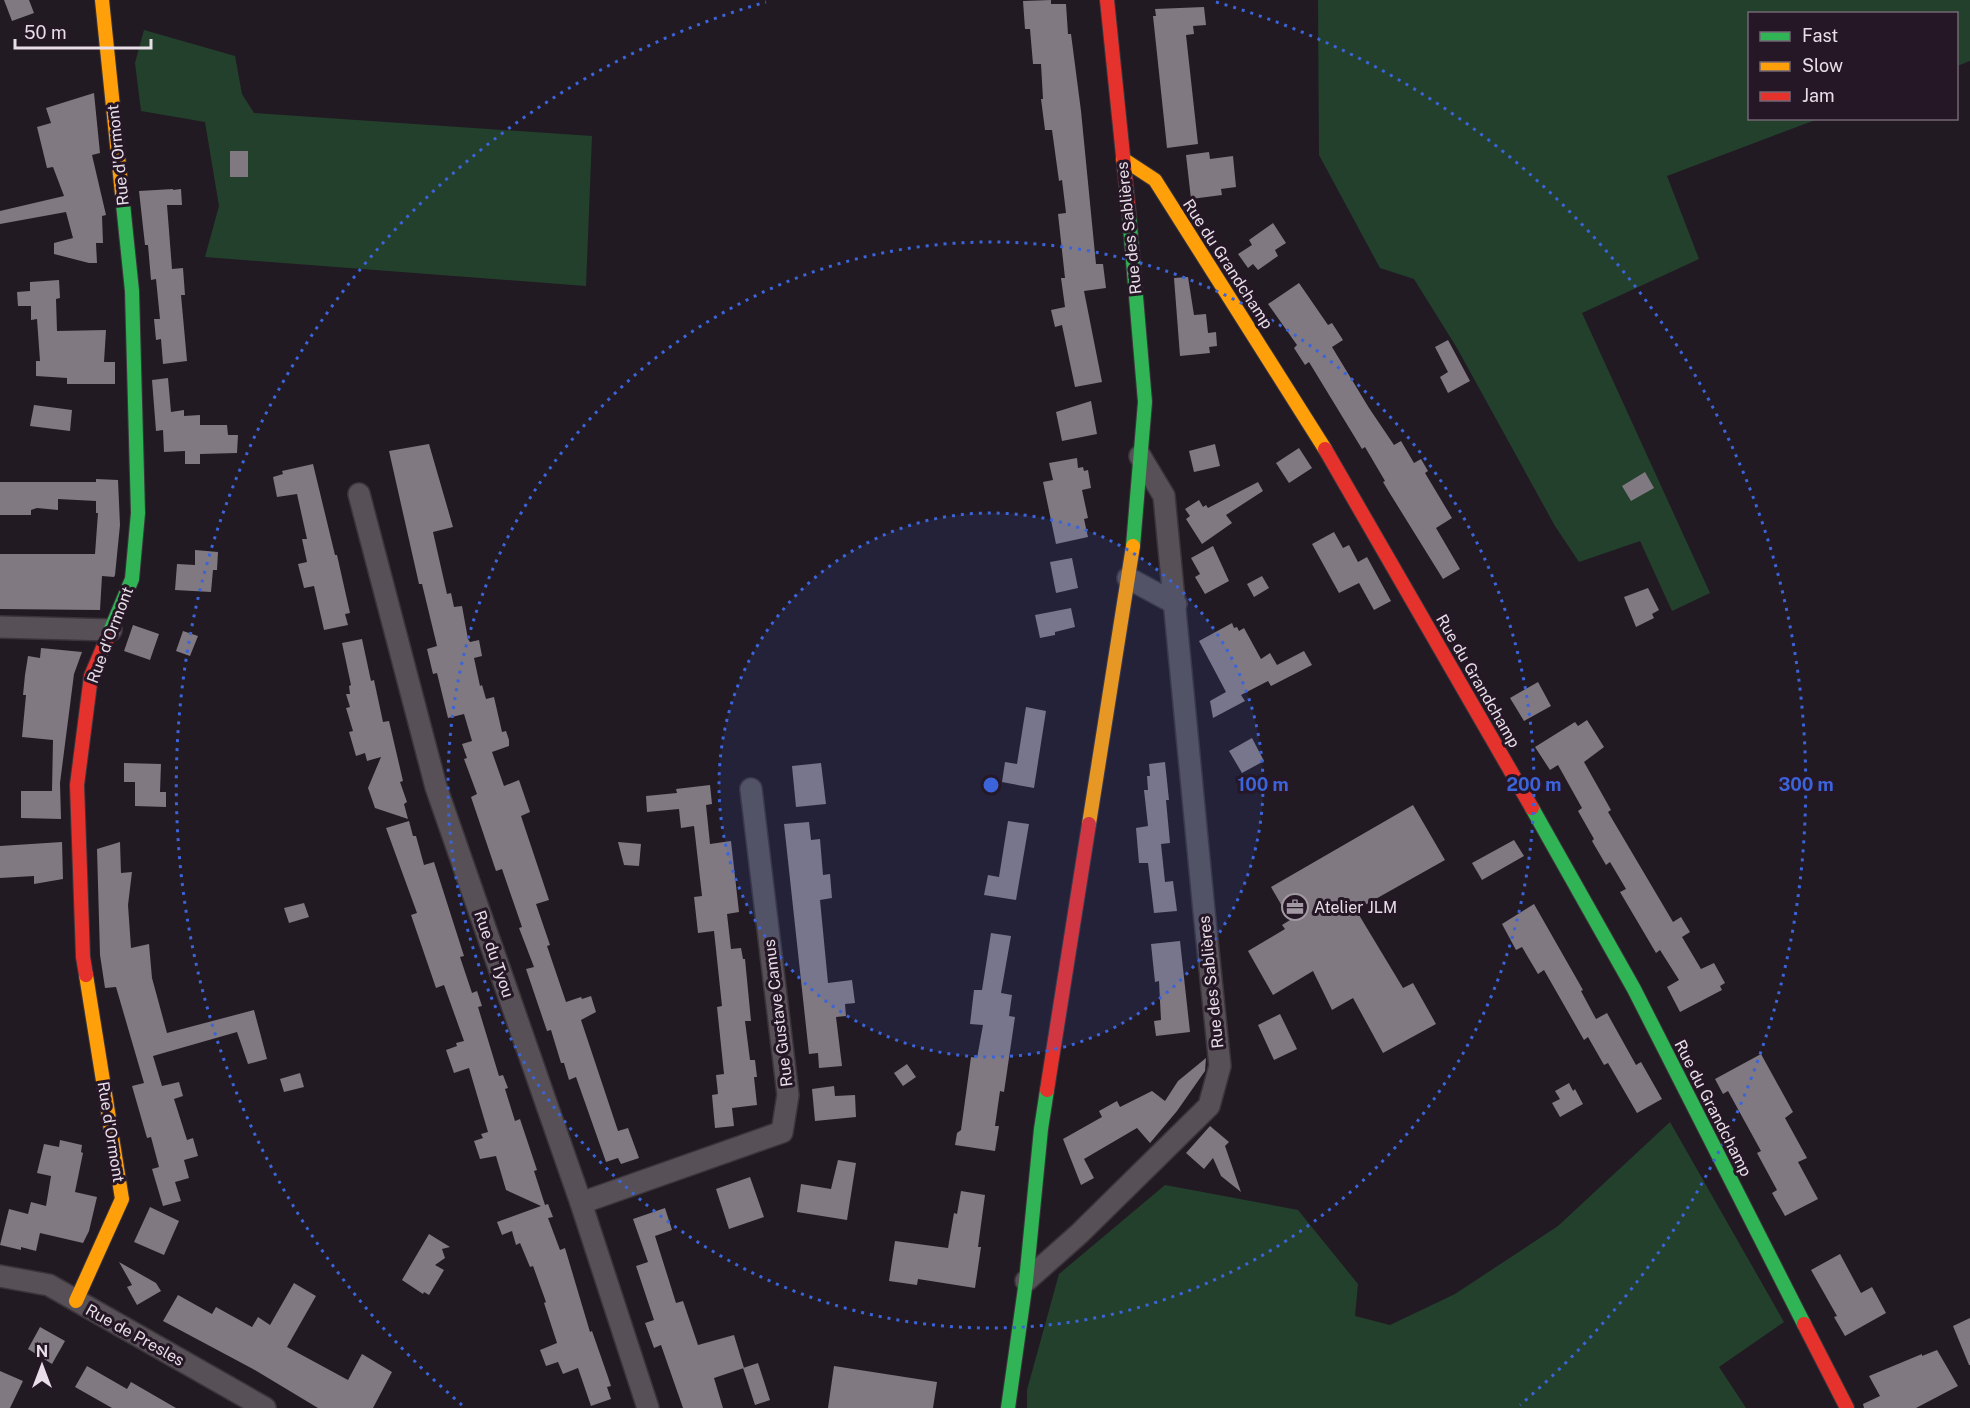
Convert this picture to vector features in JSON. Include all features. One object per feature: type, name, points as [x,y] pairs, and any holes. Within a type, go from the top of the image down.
[{"type":"street","points":[[87,0],[104,21]]},
{"type":"street","name":"Rue d'Ormont","points":[[75,1301],[122,1199],[83,957],[77,785],[91,676],[132,579],[138,513],[132,291],[102,0]]},
{"type":"street","name":"Rue des Sablières","points":[[1008,1408],[1026,1281],[1041,1129],[1133,545],[1145,402],[1107,0]]},
{"type":"street","name":"Rue du Grandchamp","points":[[1123,159],[1155,180],[1310,423],[1447,658],[1634,989],[1847,1408]]},
{"type":"street","name":"Rue des Sablières","points":[[1026,1281],[1209,1106],[1220,1066],[1164,496],[1140,456]]},
{"type":"street","name":"Rue du Tyou","points":[[359,494],[436,787],[581,1203],[648,1408]]},
{"type":"street","points":[[1133,545],[1170,553]]},
{"type":"street","points":[[1128,578],[1176,604]]},
{"type":"street","points":[[0,627],[111,630]]},
{"type":"street","name":"Rue Gustave Camus","points":[[581,1203],[782,1132],[789,1095],[751,789]]},
{"type":"street","points":[[1031,1229],[1066,1245]]},
{"type":"street","name":"Rue de Presles","points":[[0,1276],[49,1285],[265,1408]]},
{"type":"green space","points":[[1318,0],[1970,0],[1970,61],[1958,66],[1958,12],[1748,12],[1748,120],[1815,120],[1667,176],[1699,259],[1582,313],[1710,593],[1672,611],[1640,541],[1579,562],[1555,526],[1457,348],[1414,279],[1380,268],[1319,155]]},
{"type":"green space","points":[[144,30],[235,56],[242,94],[254,113],[592,136],[586,286],[205,257],[219,206],[205,122],[141,111],[135,63]]},
{"type":"green space","points":[[1670,1122],[1784,1322],[1719,1367],[1746,1408],[1027,1408],[1027,1390],[1059,1274],[1165,1185],[1298,1210],[1358,1284],[1355,1316],[1390,1325],[1455,1294],[1558,1226]]},
{"type":"building","points":[[4,0],[29,0],[34,13],[12,21]]},
{"type":"building","points":[[1051,0],[1051,4],[1066,4],[1068,34],[1071,34],[1081,111],[1096,264],[1103,264],[1106,288],[1084,291],[1102,382],[1075,387],[1062,325],[1055,327],[1051,310],[1065,307],[1061,278],[1065,278],[1058,214],[1066,213],[1062,180],[1059,181],[1052,130],[1045,130],[1041,99],[1043,99],[1041,64],[1033,64],[1030,29],[1025,29],[1023,1]]},
{"type":"building","points":[[1204,7],[1206,25],[1193,26],[1194,34],[1186,35],[1198,144],[1167,148],[1153,16],[1156,16],[1155,9]]},
{"type":"building","points":[[94,93],[100,153],[92,155],[106,215],[102,216],[103,243],[96,243],[97,263],[89,263],[54,254],[54,243],[73,238],[66,212],[0,224],[0,211],[64,196],[53,167],[47,168],[37,127],[51,123],[46,108]]},
{"type":"building","points":[[230,151],[248,151],[248,177],[230,177]]},
{"type":"building","points":[[1209,152],[1210,159],[1233,156],[1236,187],[1221,189],[1222,195],[1191,199],[1186,155]]},
{"type":"building","points":[[181,189],[182,205],[167,205],[172,269],[183,268],[185,295],[181,295],[187,361],[163,364],[161,339],[156,340],[154,319],[160,319],[156,279],[151,280],[139,191]]},
{"type":"building","points":[[1273,223],[1286,243],[1275,250],[1278,256],[1258,270],[1253,264],[1248,268],[1238,254],[1252,245],[1249,240]]},
{"type":"building","points":[[1188,277],[1194,315],[1206,314],[1208,333],[1216,332],[1217,346],[1209,347],[1210,353],[1180,356],[1174,278]]},
{"type":"building","points":[[59,280],[60,298],[56,299],[57,331],[106,330],[104,362],[115,362],[115,384],[67,384],[67,378],[36,376],[36,361],[40,361],[37,319],[31,320],[31,306],[18,306],[17,292],[30,291],[30,282]]},
{"type":"building","points":[[1299,283],[1328,325],[1332,323],[1343,340],[1332,347],[1369,408],[1394,445],[1401,441],[1414,463],[1421,459],[1428,471],[1425,473],[1452,518],[1436,528],[1460,569],[1443,579],[1383,482],[1385,481],[1365,447],[1362,449],[1309,362],[1305,365],[1294,348],[1297,345],[1268,304]]},
{"type":"building","points":[[1448,340],[1470,381],[1448,393],[1440,377],[1448,372],[1435,347]]},
{"type":"building","points":[[168,378],[171,412],[184,410],[184,416],[200,415],[200,425],[227,425],[228,435],[238,435],[237,453],[200,454],[200,464],[185,464],[185,451],[164,452],[163,430],[156,431],[152,380]]},
{"type":"building","points":[[1091,401],[1097,434],[1062,441],[1056,412]]},
{"type":"building","points":[[34,405],[72,410],[70,431],[30,426]]},
{"type":"building","points":[[429,444],[453,527],[433,532],[447,594],[451,593],[454,607],[462,606],[470,642],[479,640],[482,656],[474,658],[480,686],[482,685],[486,699],[494,697],[502,732],[506,731],[509,740],[509,746],[492,752],[504,786],[519,780],[530,812],[521,816],[549,900],[536,904],[566,1002],[591,996],[596,1012],[581,1020],[618,1131],[628,1128],[639,1158],[621,1164],[618,1158],[606,1162],[576,1077],[569,1080],[551,1030],[547,1031],[526,969],[534,967],[519,928],[522,927],[502,869],[496,871],[471,797],[477,794],[464,759],[467,758],[462,744],[472,741],[464,714],[448,718],[437,673],[433,674],[427,649],[437,646],[422,584],[419,584],[389,451]]},
{"type":"building","points":[[1215,444],[1220,466],[1194,472],[1189,451]]},
{"type":"building","points":[[1299,448],[1312,468],[1289,483],[1276,463]]},
{"type":"building","points":[[1077,458],[1078,468],[1083,467],[1084,471],[1088,470],[1091,488],[1082,490],[1088,518],[1084,519],[1088,537],[1056,544],[1043,482],[1053,480],[1049,463]]},
{"type":"building","points":[[313,464],[350,613],[345,614],[348,625],[324,630],[314,586],[304,588],[298,564],[307,562],[302,539],[307,539],[297,494],[277,497],[273,477],[283,474],[282,471]]},
{"type":"building","points":[[1645,472],[1654,488],[1631,501],[1622,486]]},
{"type":"building","points":[[96,479],[118,480],[120,525],[115,575],[114,577],[102,576],[100,610],[0,609],[0,554],[95,554],[98,513],[96,513],[96,501],[58,499],[58,510],[37,508],[31,510],[31,515],[0,515],[0,482],[96,482]]},
{"type":"building","points":[[1258,482],[1263,491],[1226,515],[1232,523],[1202,544],[1186,519],[1190,516],[1185,509],[1199,500],[1203,507],[1206,505],[1208,508]]},
{"type":"building","points":[[1334,532],[1343,548],[1349,545],[1358,562],[1367,557],[1391,601],[1374,610],[1359,583],[1339,593],[1312,544]]},
{"type":"building","points":[[1213,546],[1229,581],[1205,594],[1195,577],[1200,574],[1191,558]]},
{"type":"building","points":[[195,550],[218,552],[217,570],[213,570],[211,592],[175,590],[177,564],[195,565]]},
{"type":"building","points":[[1072,558],[1078,588],[1056,593],[1050,562]]},
{"type":"building","points":[[1262,576],[1269,588],[1254,597],[1247,584]]},
{"type":"building","points":[[1648,588],[1659,610],[1652,614],[1654,618],[1636,627],[1624,597]]},
{"type":"building","points":[[1071,608],[1075,627],[1040,638],[1035,615]]},
{"type":"building","points":[[1232,623],[1239,631],[1244,628],[1261,659],[1270,653],[1277,665],[1304,651],[1312,665],[1271,686],[1268,681],[1241,695],[1245,701],[1213,718],[1210,701],[1226,692],[1199,641]]},
{"type":"building","points":[[133,625],[159,634],[150,660],[124,651]]},
{"type":"building","points":[[183,631],[198,636],[190,656],[176,651]]},
{"type":"building","points":[[362,639],[383,722],[389,721],[403,781],[400,782],[407,802],[404,804],[408,819],[375,808],[368,788],[381,757],[367,761],[365,753],[356,756],[349,732],[353,731],[346,708],[350,707],[346,694],[350,694],[349,686],[351,685],[342,643]]},
{"type":"building","points":[[41,648],[82,652],[74,674],[60,783],[61,819],[21,818],[21,791],[52,791],[53,740],[22,737],[26,695],[23,695],[28,656],[40,658]]},
{"type":"building","points":[[1538,682],[1551,706],[1524,721],[1510,698]]},
{"type":"building","points":[[1026,707],[1046,711],[1034,788],[1002,782],[1005,762],[1017,764]]},
{"type":"building","points":[[1587,720],[1604,747],[1584,762],[1611,810],[1608,812],[1673,922],[1681,917],[1690,932],[1682,937],[1701,969],[1714,963],[1725,983],[1720,986],[1722,990],[1680,1012],[1667,987],[1679,980],[1660,950],[1656,953],[1620,892],[1626,889],[1610,862],[1606,865],[1592,841],[1594,839],[1578,811],[1582,808],[1558,765],[1550,770],[1535,747],[1575,722],[1578,726]]},
{"type":"building","points":[[1252,738],[1264,761],[1242,773],[1229,751]]},
{"type":"building","points":[[1165,762],[1170,843],[1161,844],[1165,882],[1173,881],[1177,911],[1154,913],[1148,863],[1139,863],[1136,828],[1148,826],[1144,790],[1148,790],[1149,764]]},
{"type":"building","points":[[124,763],[161,764],[160,792],[166,792],[166,807],[135,806],[135,782],[124,782]]},
{"type":"building","points":[[821,763],[826,804],[796,807],[792,766]]},
{"type":"building","points":[[710,785],[712,804],[706,805],[710,844],[731,841],[739,912],[727,914],[731,949],[741,948],[743,959],[745,959],[751,1021],[745,1021],[750,1060],[755,1060],[757,1077],[754,1077],[757,1105],[732,1108],[734,1126],[715,1128],[712,1095],[718,1094],[716,1075],[724,1074],[717,1007],[722,1006],[714,931],[698,933],[694,897],[702,896],[694,826],[681,828],[679,809],[647,812],[646,796],[677,793],[676,789]]},
{"type":"building","points":[[1413,805],[1445,860],[1356,910],[1403,988],[1413,983],[1436,1024],[1383,1053],[1353,998],[1332,1010],[1313,971],[1273,995],[1248,951],[1285,929],[1282,925],[1290,920],[1271,887]]},
{"type":"building","points":[[409,821],[424,865],[434,862],[464,956],[460,957],[472,993],[477,991],[482,1006],[478,1007],[499,1076],[503,1075],[508,1088],[505,1089],[515,1121],[520,1119],[537,1170],[534,1171],[545,1205],[548,1204],[553,1217],[548,1218],[560,1250],[565,1248],[590,1332],[592,1331],[611,1386],[607,1387],[611,1399],[591,1406],[578,1368],[563,1374],[558,1362],[546,1366],[540,1350],[557,1343],[544,1303],[546,1302],[533,1266],[530,1267],[520,1243],[516,1245],[512,1231],[502,1235],[497,1222],[541,1206],[506,1190],[496,1156],[480,1159],[474,1141],[483,1138],[481,1134],[488,1132],[469,1068],[454,1073],[446,1050],[464,1041],[444,985],[436,988],[411,915],[417,913],[386,828]]},
{"type":"building","points":[[1008,821],[1029,824],[1016,900],[984,895],[988,875],[999,877]]},
{"type":"building","points":[[809,822],[811,840],[820,839],[823,875],[830,874],[832,898],[820,900],[828,983],[852,980],[855,1003],[845,1004],[846,1016],[836,1017],[842,1066],[819,1068],[818,1053],[809,1054],[784,824]]},
{"type":"building","points":[[1514,840],[1524,856],[1482,880],[1472,863]]},
{"type":"building","points":[[62,842],[63,879],[34,884],[34,876],[0,878],[0,846]]},
{"type":"building","points":[[120,842],[121,873],[132,872],[128,905],[131,948],[149,944],[152,978],[167,1033],[254,1010],[267,1059],[248,1064],[237,1032],[153,1056],[162,1086],[179,1082],[183,1096],[174,1099],[187,1140],[193,1138],[198,1156],[184,1160],[189,1178],[175,1182],[181,1201],[163,1206],[152,1169],[159,1167],[151,1137],[147,1138],[132,1086],[144,1083],[116,987],[105,988],[100,955],[97,849]]},
{"type":"building","points":[[618,842],[641,844],[639,866],[624,865]]},
{"type":"building","points":[[304,903],[309,917],[289,923],[284,908]]},
{"type":"building","points":[[1534,904],[1583,990],[1581,991],[1596,1019],[1607,1013],[1636,1065],[1641,1062],[1662,1099],[1637,1113],[1608,1063],[1604,1065],[1588,1037],[1584,1040],[1544,970],[1538,974],[1522,947],[1516,950],[1502,924]]},
{"type":"building","points":[[991,933],[1011,936],[1001,993],[1012,995],[1009,1016],[1015,1017],[1004,1092],[1000,1091],[995,1126],[999,1126],[995,1151],[955,1145],[957,1133],[961,1130],[971,1057],[977,1058],[983,1025],[970,1024],[974,990],[982,990]]},
{"type":"building","points":[[1180,941],[1190,1032],[1156,1036],[1154,1021],[1161,1020],[1159,981],[1155,982],[1151,944]]},
{"type":"building","points":[[1280,1014],[1297,1049],[1274,1060],[1258,1025]]},
{"type":"building","points":[[1761,1054],[1793,1112],[1785,1118],[1807,1158],[1798,1162],[1818,1199],[1785,1216],[1772,1193],[1777,1190],[1757,1153],[1761,1151],[1728,1091],[1723,1094],[1715,1079]]},
{"type":"building","points":[[1206,1058],[1205,1071],[1177,1111],[1150,1143],[1137,1128],[1084,1159],[1094,1178],[1081,1185],[1063,1139],[1102,1117],[1099,1111],[1117,1101],[1120,1107],[1152,1091],[1165,1101],[1178,1081]]},
{"type":"building","points":[[907,1064],[916,1077],[903,1086],[894,1073]]},
{"type":"building","points":[[300,1073],[304,1087],[284,1092],[280,1079]]},
{"type":"building","points":[[1569,1083],[1583,1104],[1560,1117],[1552,1103],[1560,1099],[1555,1091]]},
{"type":"building","points":[[834,1086],[835,1096],[855,1095],[856,1117],[815,1121],[812,1089]]},
{"type":"building","points":[[1210,1126],[1229,1142],[1225,1146],[1241,1192],[1221,1176],[1213,1158],[1204,1169],[1186,1153]]},
{"type":"building","points":[[60,1140],[82,1145],[81,1152],[83,1153],[75,1192],[97,1197],[89,1231],[83,1243],[40,1233],[36,1251],[0,1245],[9,1209],[28,1214],[31,1202],[46,1206],[51,1176],[37,1173],[44,1144],[59,1147]]},
{"type":"building","points":[[838,1160],[856,1163],[847,1220],[797,1212],[801,1184],[831,1189]]},
{"type":"building","points":[[750,1177],[764,1217],[729,1229],[716,1189]]},
{"type":"building","points":[[961,1191],[985,1195],[975,1288],[918,1279],[917,1285],[889,1281],[895,1241],[948,1248],[954,1213],[957,1214]]},
{"type":"building","points":[[150,1207],[179,1221],[164,1255],[134,1242]]},
{"type":"building","points":[[665,1208],[672,1230],[655,1236],[676,1303],[683,1301],[698,1345],[734,1335],[744,1368],[714,1378],[723,1408],[683,1408],[661,1345],[654,1348],[645,1323],[654,1320],[636,1266],[648,1262],[633,1219]]},
{"type":"building","points":[[429,1234],[450,1247],[442,1249],[445,1258],[435,1265],[444,1270],[429,1295],[424,1292],[423,1294],[402,1280]]},
{"type":"building","points":[[1840,1254],[1861,1293],[1872,1287],[1886,1313],[1845,1336],[1834,1317],[1837,1316],[1811,1270]]},
{"type":"building","points":[[119,1262],[156,1283],[161,1291],[137,1305],[127,1287],[132,1285]]},
{"type":"building","points":[[294,1283],[316,1296],[287,1347],[348,1380],[362,1354],[392,1372],[373,1408],[318,1408],[253,1369],[163,1321],[178,1295],[212,1314],[216,1307],[252,1327],[258,1317],[270,1325]]},
{"type":"building","points":[[1970,1318],[1970,1365],[1969,1365],[1953,1326]]},
{"type":"building","points":[[40,1327],[65,1341],[52,1364],[28,1349]]},
{"type":"building","points":[[1937,1350],[1958,1386],[1916,1408],[1864,1408],[1863,1404],[1880,1396],[1869,1376]]},
{"type":"building","points":[[758,1363],[770,1400],[755,1405],[743,1368]]},
{"type":"building","points":[[87,1366],[127,1389],[131,1382],[176,1408],[112,1408],[75,1387]]},
{"type":"building","points":[[834,1366],[937,1382],[933,1408],[828,1408]]},
{"type":"building","points":[[0,1371],[23,1381],[10,1408],[0,1408]]},
{"type":"traffic: fast","points":[[108,636],[132,579],[138,513],[132,291],[122,194]]},
{"type":"traffic: fast","points":[[1129,214],[1145,402],[1133,546]]},
{"type":"traffic: fast","points":[[1532,808],[1634,989],[1804,1324]]},
{"type":"traffic: fast","points":[[1008,1408],[1026,1281],[1047,1090]]},
{"type":"traffic: slow","points":[[102,0],[122,194]]},
{"type":"traffic: slow","points":[[1123,159],[1155,180],[1325,449]]},
{"type":"traffic: slow","points":[[1089,824],[1133,546]]},
{"type":"traffic: slow","points":[[76,1301],[122,1199],[86,975]]},
{"type":"traffic: jam","points":[[1107,0],[1129,214]]},
{"type":"traffic: jam","points":[[1325,449],[1532,808]]},
{"type":"traffic: jam","points":[[86,975],[83,957],[77,785],[91,676],[108,636]]},
{"type":"traffic: jam","points":[[1047,1090],[1089,824]]},
{"type":"traffic: jam","points":[[1804,1324],[1847,1408]]},
{"type":"place","name":"Atelier JLM","points":[[1295,907]]}]
